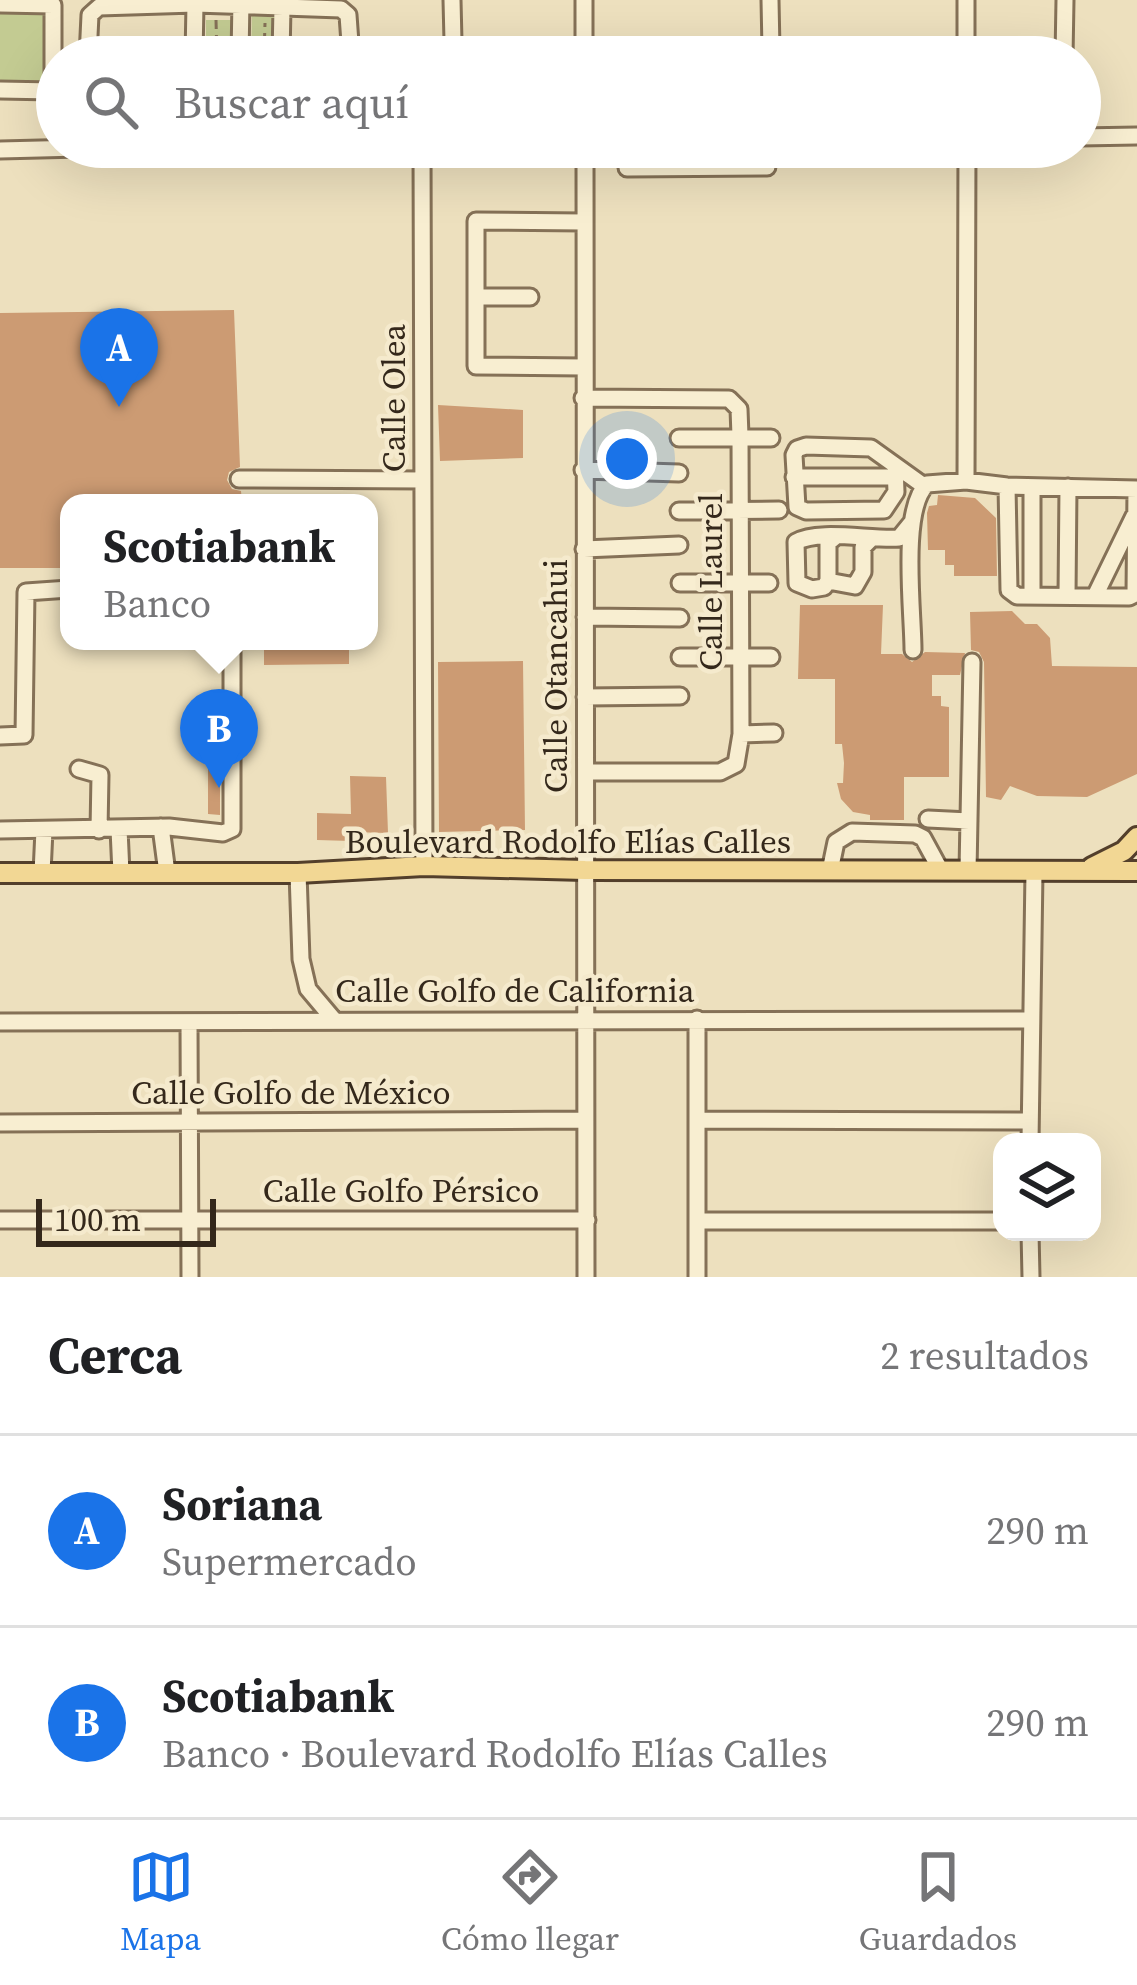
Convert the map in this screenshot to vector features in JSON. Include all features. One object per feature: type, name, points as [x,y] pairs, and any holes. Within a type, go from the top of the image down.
[{"type":"main road","points":[[1080,871],[1114,857],[1137,837]]},
{"type":"main road","name":"Boulevard Rodolfo Elías Calles","points":[[0,873],[298,873],[424,866],[1137,871]]},
{"type":"street","points":[[452,0],[453,36]]},
{"type":"street","points":[[584,0],[584,36]]},
{"type":"street","points":[[770,0],[771,36]]},
{"type":"street","points":[[966,0],[966,36]]},
{"type":"street","points":[[1064,36],[1065,0]]},
{"type":"street","points":[[240,36],[241,3]]},
{"type":"street","points":[[88,36],[89,15],[95,9],[241,3],[338,8],[347,12],[349,36]]},
{"type":"street","points":[[0,4],[53,4],[53,36]]},
{"type":"street","points":[[194,36],[195,4]]},
{"type":"street","points":[[281,36],[282,7]]},
{"type":"street","points":[[0,90],[36,91]]},
{"type":"street","points":[[1101,136],[1137,136]]},
{"type":"street","points":[[0,150],[36,149]]},
{"type":"street","name":"Calle Olea","points":[[422,168],[424,866]]},
{"type":"street","name":"Calle Otancahui","points":[[584,168],[586,1277]]},
{"type":"street","points":[[966,481],[967,168]]},
{"type":"street","points":[[583,223],[476,221],[476,366],[583,367]]},
{"type":"street","points":[[476,297],[530,297]]},
{"type":"street","points":[[583,398],[728,399],[739,409],[740,436]]},
{"type":"street","name":"Calle Laurel","points":[[740,436],[741,734]]},
{"type":"street","points":[[679,438],[772,438]]},
{"type":"street","points":[[896,472],[891,502],[877,512],[797,507],[794,455],[797,448],[806,446],[871,448],[881,452],[896,472],[924,486]]},
{"type":"street","points":[[584,470],[679,473]]},
{"type":"street","points":[[794,476],[896,472]]},
{"type":"street","points":[[238,479],[423,480]]},
{"type":"street","points":[[913,650],[913,519],[917,497],[934,481],[1136,489],[1135,594],[1013,596],[1009,590],[1007,486]]},
{"type":"street","points":[[1032,487],[1032,595]]},
{"type":"street","points":[[1067,596],[1068,487]]},
{"type":"street","points":[[680,511],[779,510]]},
{"type":"street","points":[[1096,594],[1135,513]]},
{"type":"street","points":[[834,538],[827,543],[824,587],[812,589],[797,583],[796,542],[810,535],[899,538],[913,519]]},
{"type":"street","points":[[827,581],[854,586],[863,572],[863,548],[872,538]]},
{"type":"street","points":[[584,549],[680,545]]},
{"type":"street","points":[[680,583],[769,583]]},
{"type":"street","points":[[0,736],[24,735],[26,592],[60,590]]},
{"type":"street","points":[[585,616],[680,618]]},
{"type":"street","points":[[0,830],[161,827],[223,832],[234,827],[232,650]]},
{"type":"street","points":[[680,657],[771,657]]},
{"type":"street","points":[[968,871],[972,662]]},
{"type":"street","points":[[585,697],[680,696]]},
{"type":"street","points":[[586,772],[720,772],[736,764],[741,734],[774,733]]},
{"type":"street","points":[[79,770],[100,775],[99,830]]},
{"type":"street","points":[[928,819],[969,821]]},
{"type":"street","points":[[161,827],[167,873]]},
{"type":"street","points":[[119,829],[121,873]]},
{"type":"street","points":[[42,873],[44,830]]},
{"type":"street","points":[[830,871],[836,842],[852,832],[915,834],[923,838],[941,871]]},
{"type":"street","points":[[1030,1133],[1034,872]]},
{"type":"street","points":[[298,873],[301,959],[308,989],[334,1021]]},
{"type":"street","points":[[697,1019],[697,1277]]},
{"type":"street","name":"Calle Golfo de California","points":[[0,1022],[1031,1020]]},
{"type":"street","points":[[188,1022],[190,1277]]},
{"type":"street","name":"Calle Golfo de México","points":[[0,1123],[583,1120]]},
{"type":"street","points":[[697,1120],[1030,1121]]},
{"type":"street","name":"Calle Golfo Pérsico","points":[[0,1220],[586,1220]]},
{"type":"street","points":[[697,1221],[993,1221]]},
{"type":"street","points":[[1030,1241],[1031,1277]]},
{"type":"path","points":[[264,36],[265,14]]},
{"type":"path","points":[[216,19],[216,36]]},
{"type":"green space","points":[[0,9],[47,9],[47,36],[36,36],[36,83],[0,84]]},
{"type":"green space","points":[[252,14],[275,15],[275,36],[251,36]]},
{"type":"green space","points":[[206,20],[231,20],[231,36],[206,36]]},
{"type":"building","points":[[234,310],[240,467],[229,472],[227,480],[241,494],[60,494],[60,568],[0,568],[0,313]]},
{"type":"building","points":[[438,405],[523,410],[523,458],[440,461]]},
{"type":"building","points":[[938,495],[975,498],[996,518],[997,576],[954,576],[954,565],[945,565],[945,550],[928,550],[927,513],[929,506],[937,505]]},
{"type":"building","points":[[800,605],[883,605],[881,654],[902,654],[912,662],[925,652],[965,653],[960,675],[932,675],[932,696],[941,696],[941,706],[949,707],[949,777],[904,777],[904,820],[870,820],[870,815],[853,812],[841,799],[837,783],[843,783],[844,763],[842,744],[835,744],[835,679],[798,679]]},
{"type":"building","points":[[1012,611],[1025,624],[1037,624],[1050,638],[1052,666],[1137,667],[1137,774],[1087,797],[1037,796],[1010,786],[1001,800],[986,797],[984,662],[979,652],[971,650],[970,612]]},
{"type":"building","points":[[264,650],[349,650],[349,664],[264,665]]},
{"type":"building","points":[[523,661],[525,830],[439,832],[438,662]]},
{"type":"building","points":[[208,760],[220,761],[220,815],[208,814]]},
{"type":"building","points":[[350,776],[386,777],[388,833],[351,832],[351,841],[317,840],[317,813],[351,814]]},
{"type":"place","name":"Soriana","points":[[119,407]]},
{"type":"place","name":"Scotiabank","points":[[219,788]]}]
